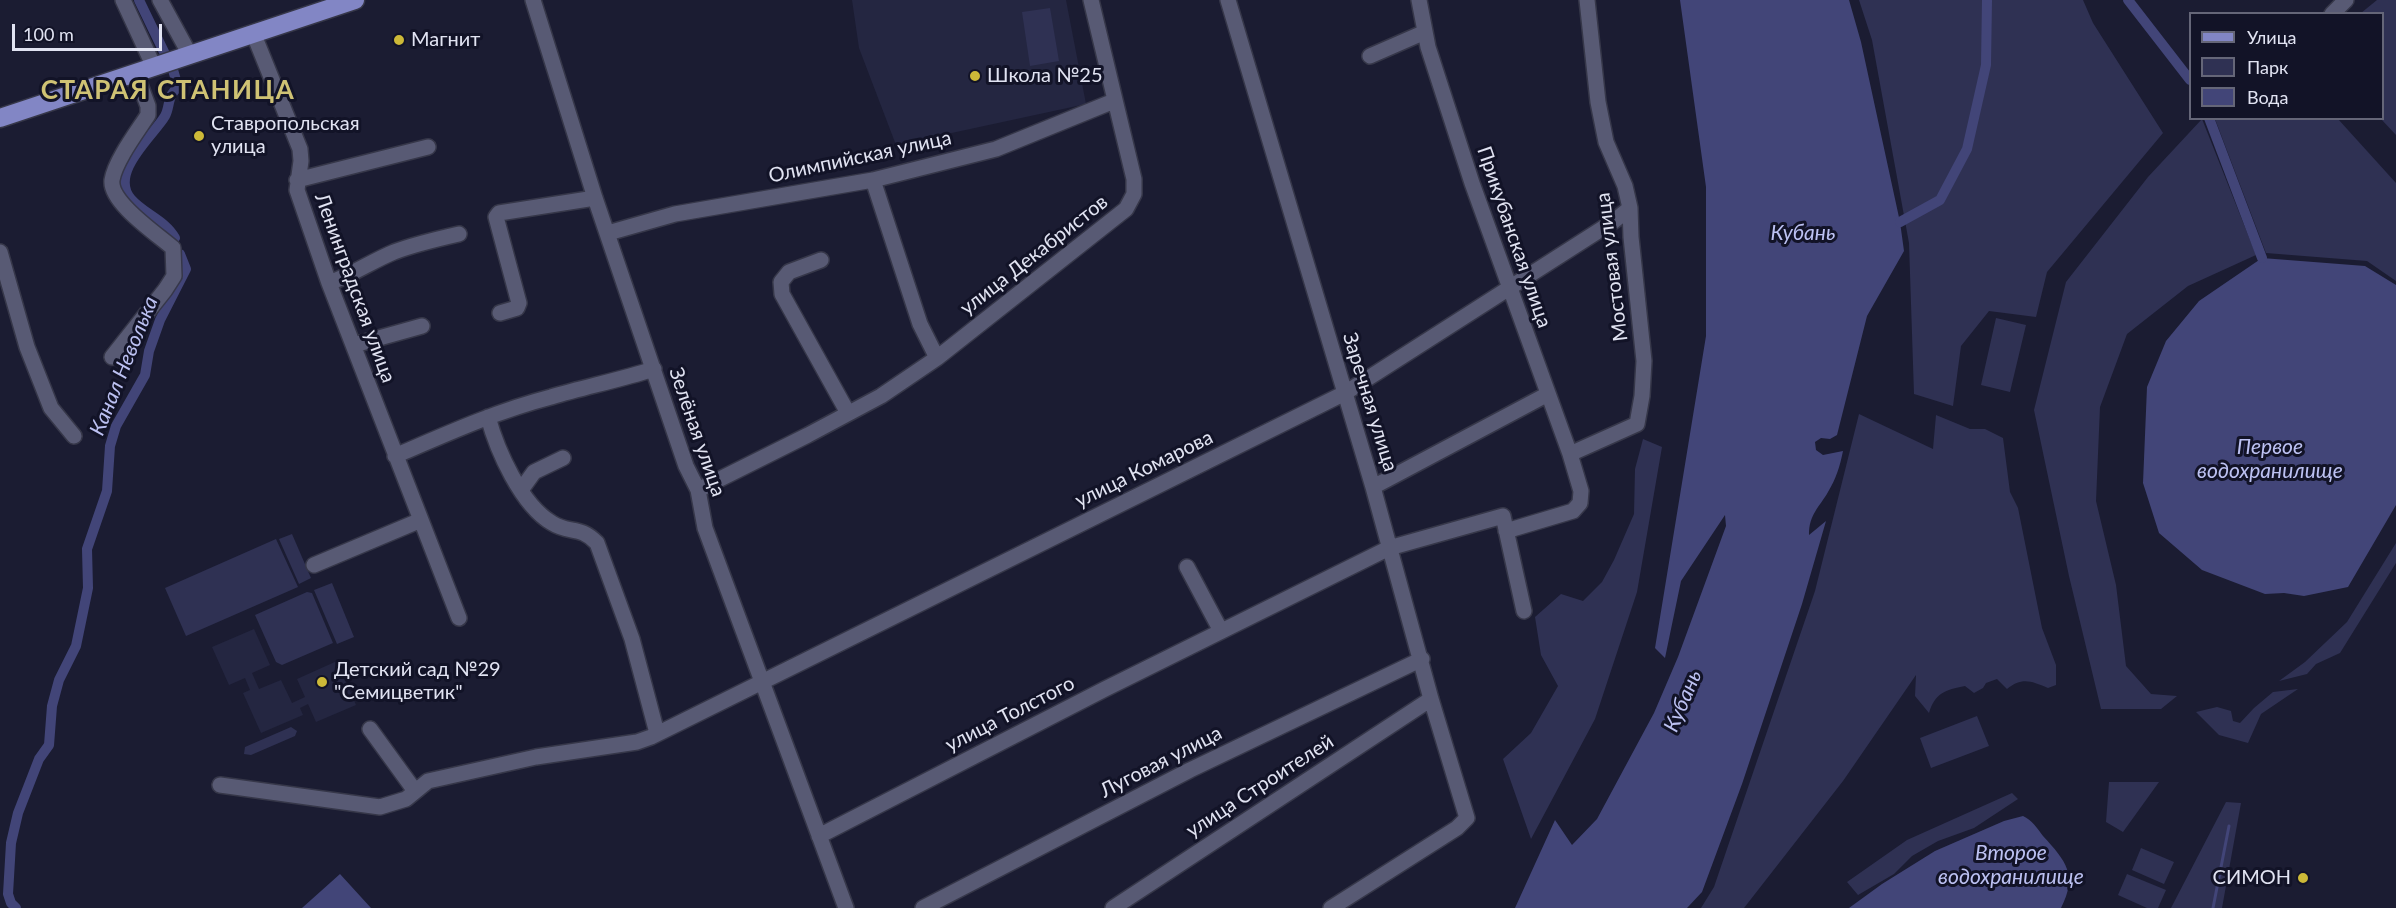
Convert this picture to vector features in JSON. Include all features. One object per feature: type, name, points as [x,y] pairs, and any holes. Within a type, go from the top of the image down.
[{"type":"main road","points":[[0,118],[355,0]]},
{"type":"street","points":[[123,0],[157,66]]},
{"type":"street","points":[[160,0],[187,56]]},
{"type":"street","name":"Зелёная улица","points":[[534,0],[595,198],[686,466],[698,490],[705,528],[846,908]]},
{"type":"street","name":"улица Декабристов","points":[[698,490],[881,396],[937,358],[1126,208],[1134,194],[1134,179],[1091,0]]},
{"type":"street","name":"Заречная улица","points":[[1228,0],[1373,486],[1422,659],[1431,699],[1467,818],[1457,828],[1331,908]]},
{"type":"street","name":"Прикубанская улица","points":[[1419,0],[1425,32],[1472,183],[1570,454],[1581,491],[1580,502],[1573,511],[1506,531]]},
{"type":"street","name":"Мостовая улица","points":[[1570,454],[1637,424],[1642,396],[1644,361],[1630,208],[1625,186],[1606,142],[1598,102],[1587,0]]},
{"type":"street","points":[[2334,12],[2346,0]]},
{"type":"street","points":[[1370,56],[1425,32]]},
{"type":"street","name":"Ленинградская улица","points":[[254,35],[300,149],[301,161],[297,190],[329,283],[459,618]]},
{"type":"street","points":[[112,357],[174,276],[173,248],[121,204],[112,189],[115,172],[148,115],[148,106],[136,74]]},
{"type":"street","name":"Олимпийская улица","points":[[608,234],[675,214],[873,180],[996,149],[1114,101]]},
{"type":"street","points":[[297,180],[428,147]]},
{"type":"street","points":[[873,180],[921,324],[937,358]]},
{"type":"street","points":[[500,313],[517,308],[519,303],[496,217],[499,213],[595,198]]},
{"type":"street","name":"улица Комарова","points":[[220,785],[380,807],[406,799],[428,781],[536,757],[637,742],[1345,393],[1510,289],[1614,221],[1630,208]]},
{"type":"street","points":[[329,283],[349,276],[393,253],[423,242],[459,234]]},
{"type":"street","points":[[0,252],[27,347],[51,408],[74,436]]},
{"type":"street","points":[[821,260],[789,272],[781,282],[782,294],[848,413]]},
{"type":"street","points":[[354,345],[422,326]]},
{"type":"street","points":[[395,456],[488,417],[654,369]]},
{"type":"street","points":[[1373,486],[1548,394]]},
{"type":"street","points":[[488,417],[495,443],[521,490],[540,514],[553,524],[588,533],[597,543],[632,639],[657,733]]},
{"type":"street","points":[[521,490],[534,472],[563,458]]},
{"type":"street","name":"улица Толстого","points":[[819,836],[1389,548],[1503,516],[1506,531]]},
{"type":"street","points":[[314,565],[421,520]]},
{"type":"street","points":[[1506,531],[1524,611]]},
{"type":"street","points":[[1187,567],[1221,631]]},
{"type":"street","name":"Луговая улица","points":[[923,908],[1190,770],[1422,659]]},
{"type":"street","name":"улица Строителей","points":[[1113,908],[1431,699]]},
{"type":"street","points":[[370,729],[415,791]]},
{"type":"shaded area","name":"Школа №25","points":[[852,0],[1066,0],[1086,104],[896,145],[859,48]]},
{"type":"shaded area","name":"Детский сад №29 \"Семицветик\"","points":[[254,629],[270,665],[252,673],[259,689],[281,680],[292,703],[305,697],[297,679],[337,661],[356,705],[316,722],[308,704],[300,708],[303,715],[261,733],[243,693],[250,690],[245,678],[229,685],[212,647]]},
{"type":"green space","points":[[1859,0],[2083,0],[2093,23],[2163,133],[2047,272],[2036,317],[1989,311],[1961,346],[1953,406],[1914,394],[1909,243],[1872,40]]},
{"type":"green space","points":[[2377,0],[2396,0],[2396,135],[2382,120],[2384,120],[2384,12],[2362,12]]},
{"type":"green space","points":[[1050,8],[1059,61],[1030,66],[1022,12]]},
{"type":"green space","points":[[2202,120],[2256,255],[2188,286],[2127,334],[2100,407],[2096,501],[2116,585],[2126,666],[2151,694],[2177,696],[2161,709],[2101,709],[2069,576],[2034,410],[2066,282],[2148,177]]},
{"type":"green space","points":[[2215,120],[2339,120],[2396,183],[2396,281],[2367,261],[2266,253]]},
{"type":"green space","points":[[1996,318],[2026,325],[2010,392],[1981,385]]},
{"type":"green space","points":[[1859,414],[1933,449],[1936,415],[1970,429],[1985,429],[2003,438],[2010,492],[2018,508],[2042,628],[2056,665],[2056,685],[2048,688],[2032,682],[2022,682],[2007,689],[1997,679],[1986,683],[1983,688],[1974,693],[1965,686],[1958,687],[1938,697],[1929,713],[1915,696],[1916,675],[1843,781],[1744,908],[1701,908],[1714,887],[1815,591]]},
{"type":"green space","points":[[1643,439],[1662,447],[1637,592],[1595,719],[1531,839],[1503,759],[1531,733],[1558,686],[1541,655],[1535,617],[1561,594],[1583,601],[1602,582],[1634,514],[1635,469]]},
{"type":"green space","points":[[292,534],[311,578],[299,584],[279,539]]},
{"type":"green space","points":[[276,539],[298,587],[186,636],[165,588]]},
{"type":"green space","points":[[2396,543],[2396,563],[2340,653],[2316,664],[2307,674],[2279,681],[2305,662],[2347,622]]},
{"type":"green space","points":[[332,583],[354,637],[337,644],[314,590]]},
{"type":"green space","points":[[307,592],[312,593],[333,643],[282,665],[276,662],[255,615]]},
{"type":"green space","points":[[2298,689],[2261,714],[2248,743],[2219,735],[2196,712],[2217,707],[2231,711],[2233,721],[2240,723],[2273,692]]},
{"type":"green space","points":[[1977,716],[1989,746],[1931,768],[1920,738]]},
{"type":"green space","points":[[291,727],[297,731],[295,736],[251,755],[244,754],[245,747]]},
{"type":"green space","points":[[2109,782],[2159,782],[2123,832],[2106,822]]},
{"type":"green space","points":[[2012,793],[2018,799],[1974,828],[1938,841],[1912,856],[1894,874],[1858,895],[1847,882],[1907,840]]},
{"type":"green space","points":[[2226,802],[2241,803],[2222,908],[2171,908]]},
{"type":"green space","points":[[2141,848],[2174,862],[2164,884],[2132,870]]},
{"type":"green space","points":[[2127,874],[2166,890],[2158,908],[2147,908],[2118,895]]},
{"type":"water","name":"Кубань","points":[[1680,0],[1849,0],[1861,42],[1900,222],[1904,251],[1867,316],[1837,435],[1830,439],[1821,438],[1815,442],[1816,450],[1823,455],[1843,451],[1833,482],[1813,516],[1809,535],[1826,521],[1802,604],[1742,784],[1702,892],[1687,908],[1515,908],[1555,820],[1572,845],[1597,819],[1654,713],[1678,657],[1726,526],[1725,515],[1681,581],[1665,658],[1655,648],[1706,336],[1706,187]]},
{"type":"water","name":"Первое водохранилище","points":[[2262,258],[2365,266],[2396,285],[2396,505],[2348,587],[2304,596],[2284,593],[2265,594],[2202,570],[2159,533],[2143,483],[2147,387],[2166,341],[2199,301]]},
{"type":"water","name":"Второе водохранилище","points":[[2023,816],[2036,827],[2058,853],[2067,869],[2069,886],[2061,908],[1849,908],[1935,851],[2004,821]]},
{"type":"water","points":[[340,874],[371,908],[302,908]]},
{"type":"waterway","name":"Канал Неволька","points":[[139,0],[165,54]]},
{"type":"waterway","points":[[1900,222],[1940,200],[1967,149],[1986,65],[1987,0]]},
{"type":"waterway","points":[[2128,0],[2189,79]]},
{"type":"waterway","name":"Канал Неволька","points":[[173,70],[178,87],[171,97],[166,113],[129,166],[125,178],[125,189],[131,199],[166,226],[175,238]]},
{"type":"waterway","points":[[2210,120],[2262,258]]},
{"type":"waterway","name":"Канал Неволька","points":[[16,908],[11,903],[8,894],[11,843],[18,813],[39,759],[49,745],[52,706],[59,680],[76,646],[88,588],[87,549],[107,491],[110,446],[116,426],[145,375],[149,351],[160,320],[186,269],[180,254]]},
{"type":"waterway","points":[[2213,908],[2229,826]]},
{"type":"place","name":"Магнит","points":[[399,40]]},
{"type":"place","name":"Школа №25","points":[[975,76]]},
{"type":"place","name":"Ставропольская улица","points":[[199,136]]},
{"type":"place","name":"Детский сад №29 \"Семицветик\"","points":[[322,682]]},
{"type":"place","name":"СИМОН","points":[[2303,878]]},
{"type":"district","name":"СТАРАЯ СТАНИЦА","points":[[168,91]]}]
